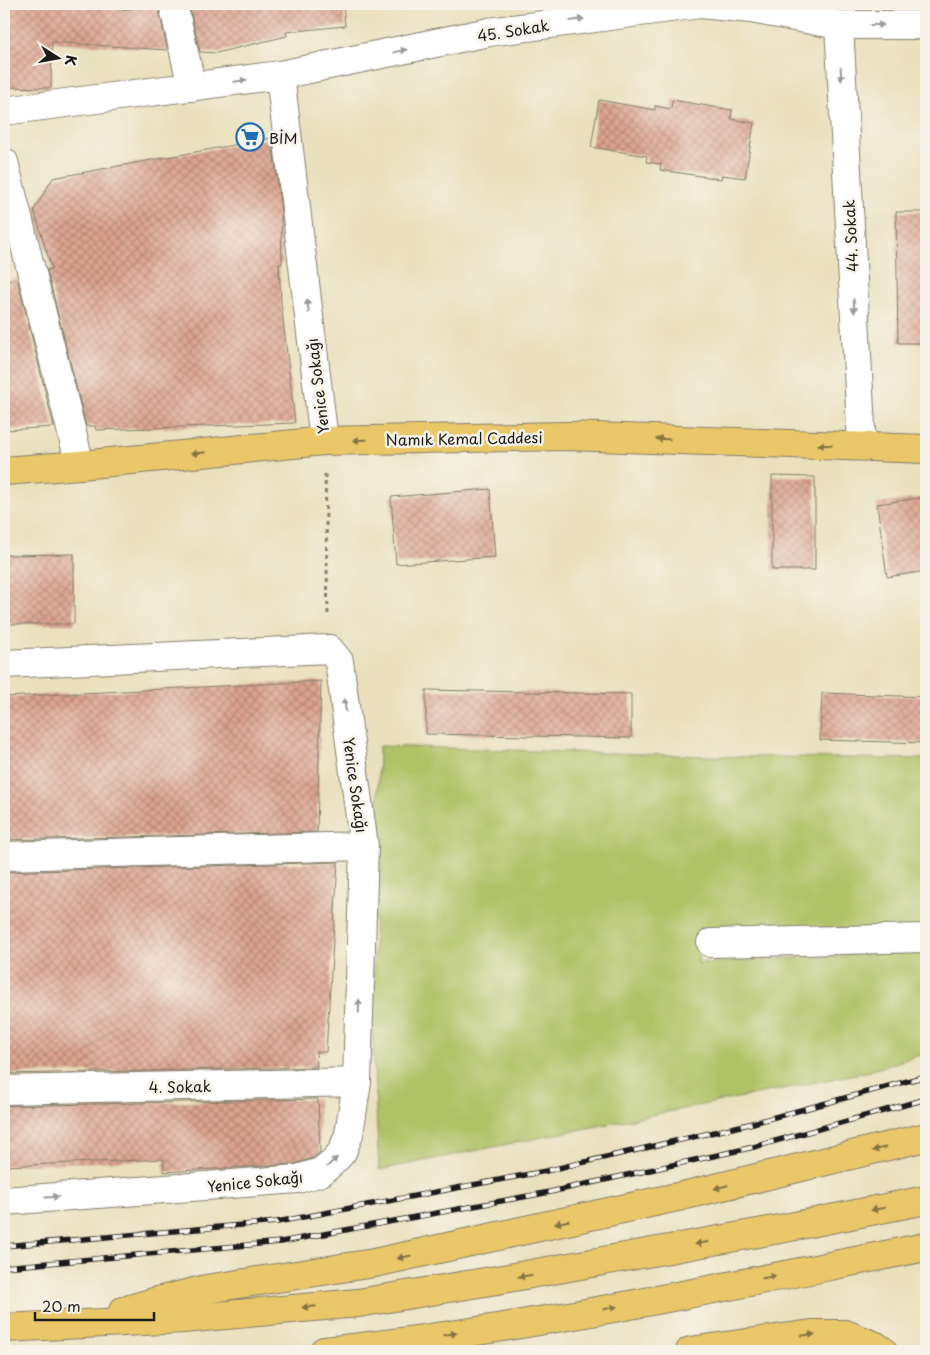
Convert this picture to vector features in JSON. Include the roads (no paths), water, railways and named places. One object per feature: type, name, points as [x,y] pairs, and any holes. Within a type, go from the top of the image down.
[{"type":"main road","name":"Namık Kemal Caddesi","points":[[4,471],[324,441],[568,436],[926,449]]},
{"type":"main road","points":[[85,1323],[161,1300],[206,1289],[374,1263],[682,1196],[926,1137]]},
{"type":"main road","points":[[4,1328],[183,1319],[358,1303],[785,1228],[926,1200]]},
{"type":"main road","points":[[324,1351],[367,1347],[559,1318],[926,1247]]},
{"type":"main road","points":[[690,1351],[812,1334],[845,1334],[876,1346],[882,1351]]},
{"type":"street","points":[[173,4],[192,87]]},
{"type":"street","name":"45. Sokak","points":[[4,111],[280,75],[489,32],[700,4],[751,9],[839,25],[926,25]]},
{"type":"street","name":"44. Sokak","points":[[839,25],[862,446]]},
{"type":"street","name":"Yenice Sokağı","points":[[280,75],[324,441]]},
{"type":"street","points":[[4,162],[80,465]]},
{"type":"street","name":"Yenice Sokağı","points":[[4,664],[329,649],[339,661],[364,846],[357,1082],[349,1134],[342,1152],[334,1161],[321,1172],[298,1179],[4,1201]]},
{"type":"street","points":[[4,856],[364,846]]},
{"type":"street","points":[[711,943],[926,938]]},
{"type":"street","name":"4. Sokak","points":[[4,1090],[357,1082]]},
{"type":"railway","points":[[4,1246],[277,1222],[546,1171],[749,1124],[926,1076]]},
{"type":"railway","points":[[4,1267],[281,1242],[550,1192],[754,1147],[926,1099]]},
{"type":"place","name":"BİM","points":[[250,137]]}]
